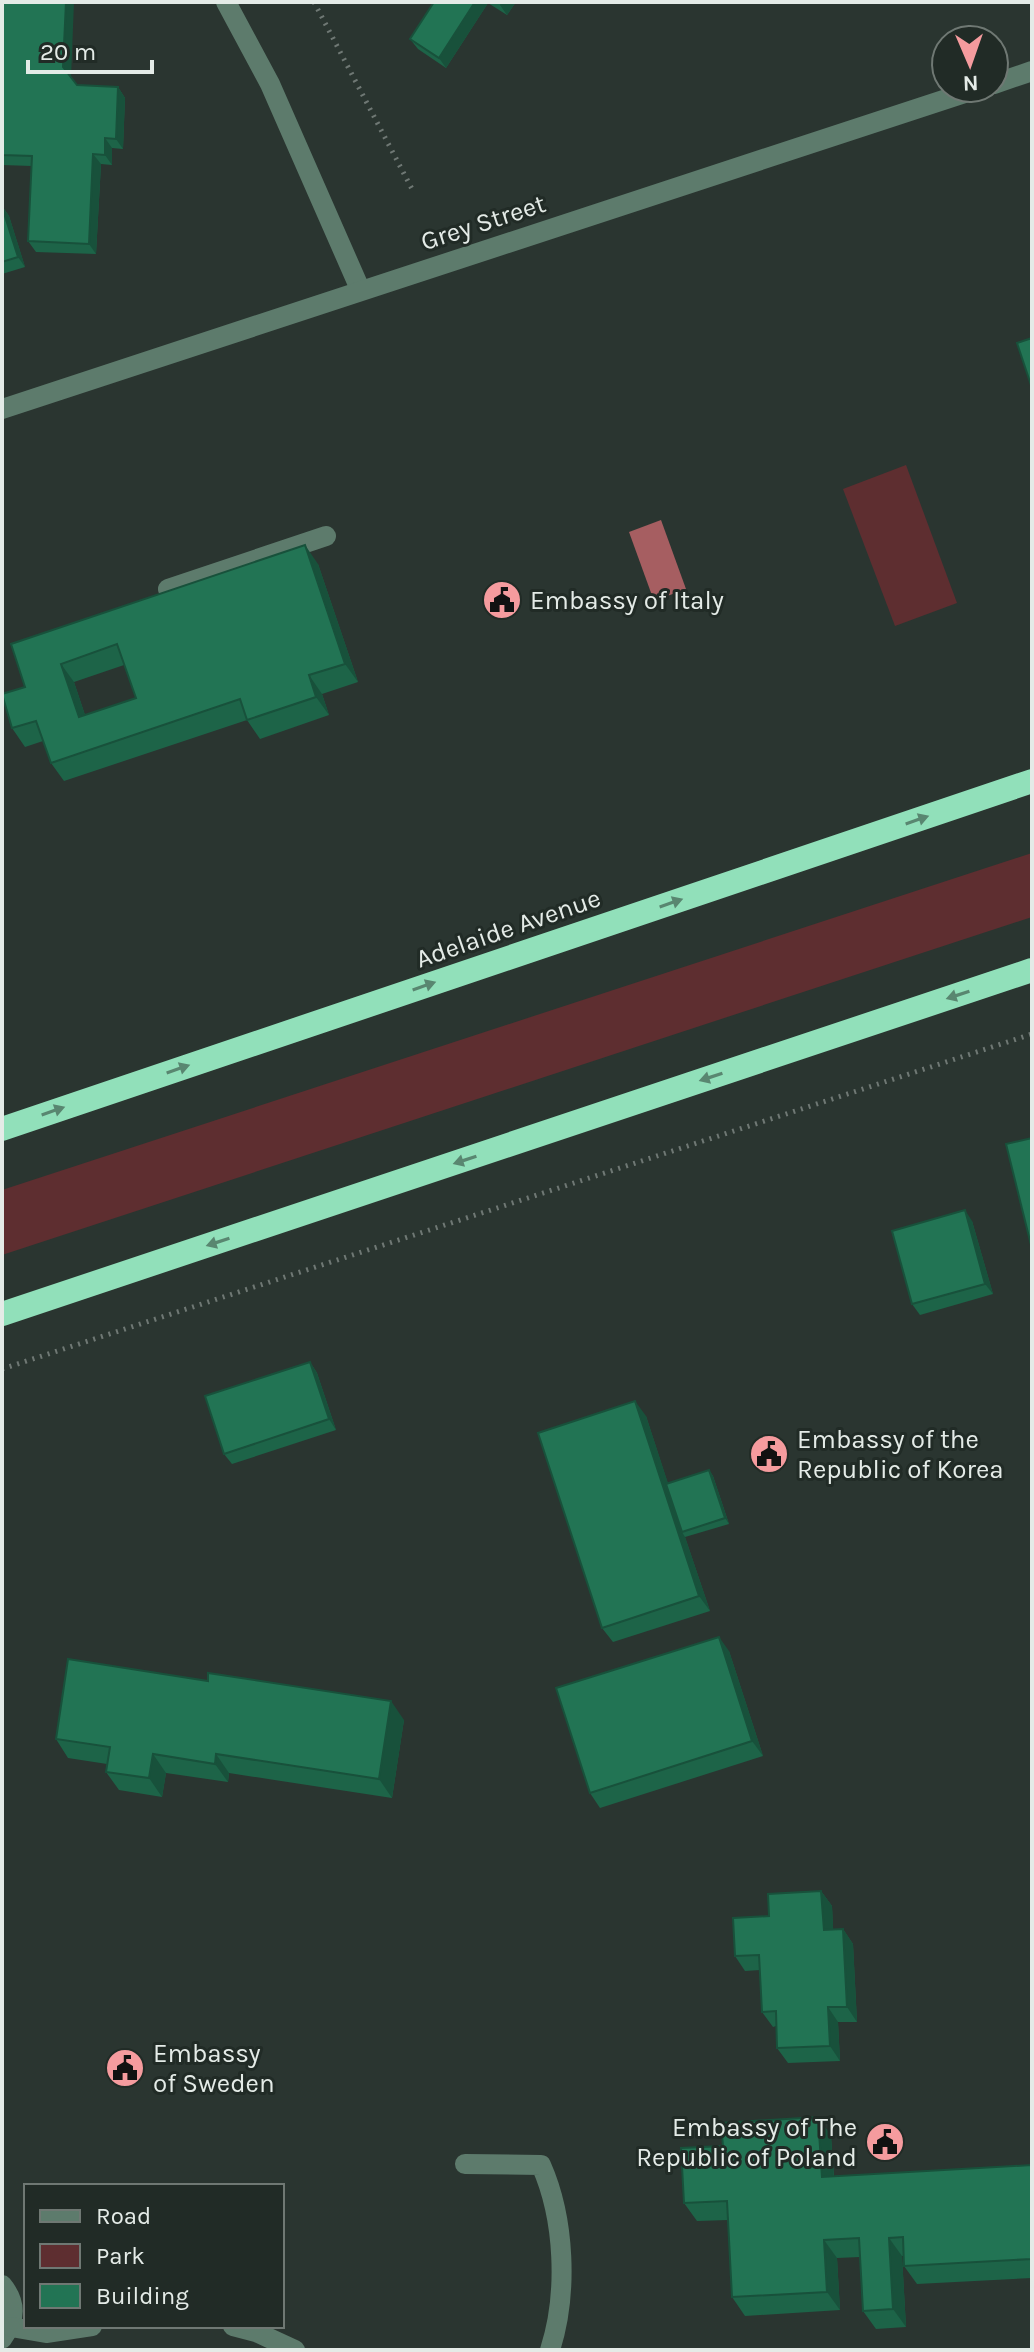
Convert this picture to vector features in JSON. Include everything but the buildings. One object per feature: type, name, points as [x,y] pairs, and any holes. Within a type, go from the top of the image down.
[{"type":"highway","name":"Adelaide Avenue","points":[[2,1129],[1032,781]]},
{"type":"highway","points":[[2,1314],[1032,970]]},
{"type":"street","points":[[226,2],[270,84],[360,289]]},
{"type":"street","points":[[1010,79],[1032,71]]},
{"type":"street","name":"Grey Street","points":[[2,409],[931,104]]},
{"type":"street","points":[[168,589],[326,536]]},
{"type":"street","points":[[465,2164],[541,2165],[553,2191],[561,2244],[560,2285],[550,2350]]},
{"type":"street","points":[[2,2285],[14,2309],[6,2333],[46,2333],[79,2328]]},
{"type":"street","points":[[241,2328],[295,2350]]},
{"type":"path","points":[[314,2],[412,189]]},
{"type":"path","points":[[2,1369],[1032,1034]]},
{"type":"green space","points":[[906,465],[957,603],[895,626],[843,489]]},
{"type":"green space","points":[[1032,853],[1032,917],[2,1255],[2,1190]]},
{"type":"shaded area","points":[[661,520],[686,589],[654,601],[629,532]]},
{"type":"place","name":"Embassy of Italy","points":[[502,600]]},
{"type":"place","name":"Embassy of the Republic of Korea","points":[[769,1454]]},
{"type":"place","name":"Embassy of Sweden","points":[[125,2068]]},
{"type":"place","name":"Embassy of The Republic of Poland","points":[[885,2142]]}]
